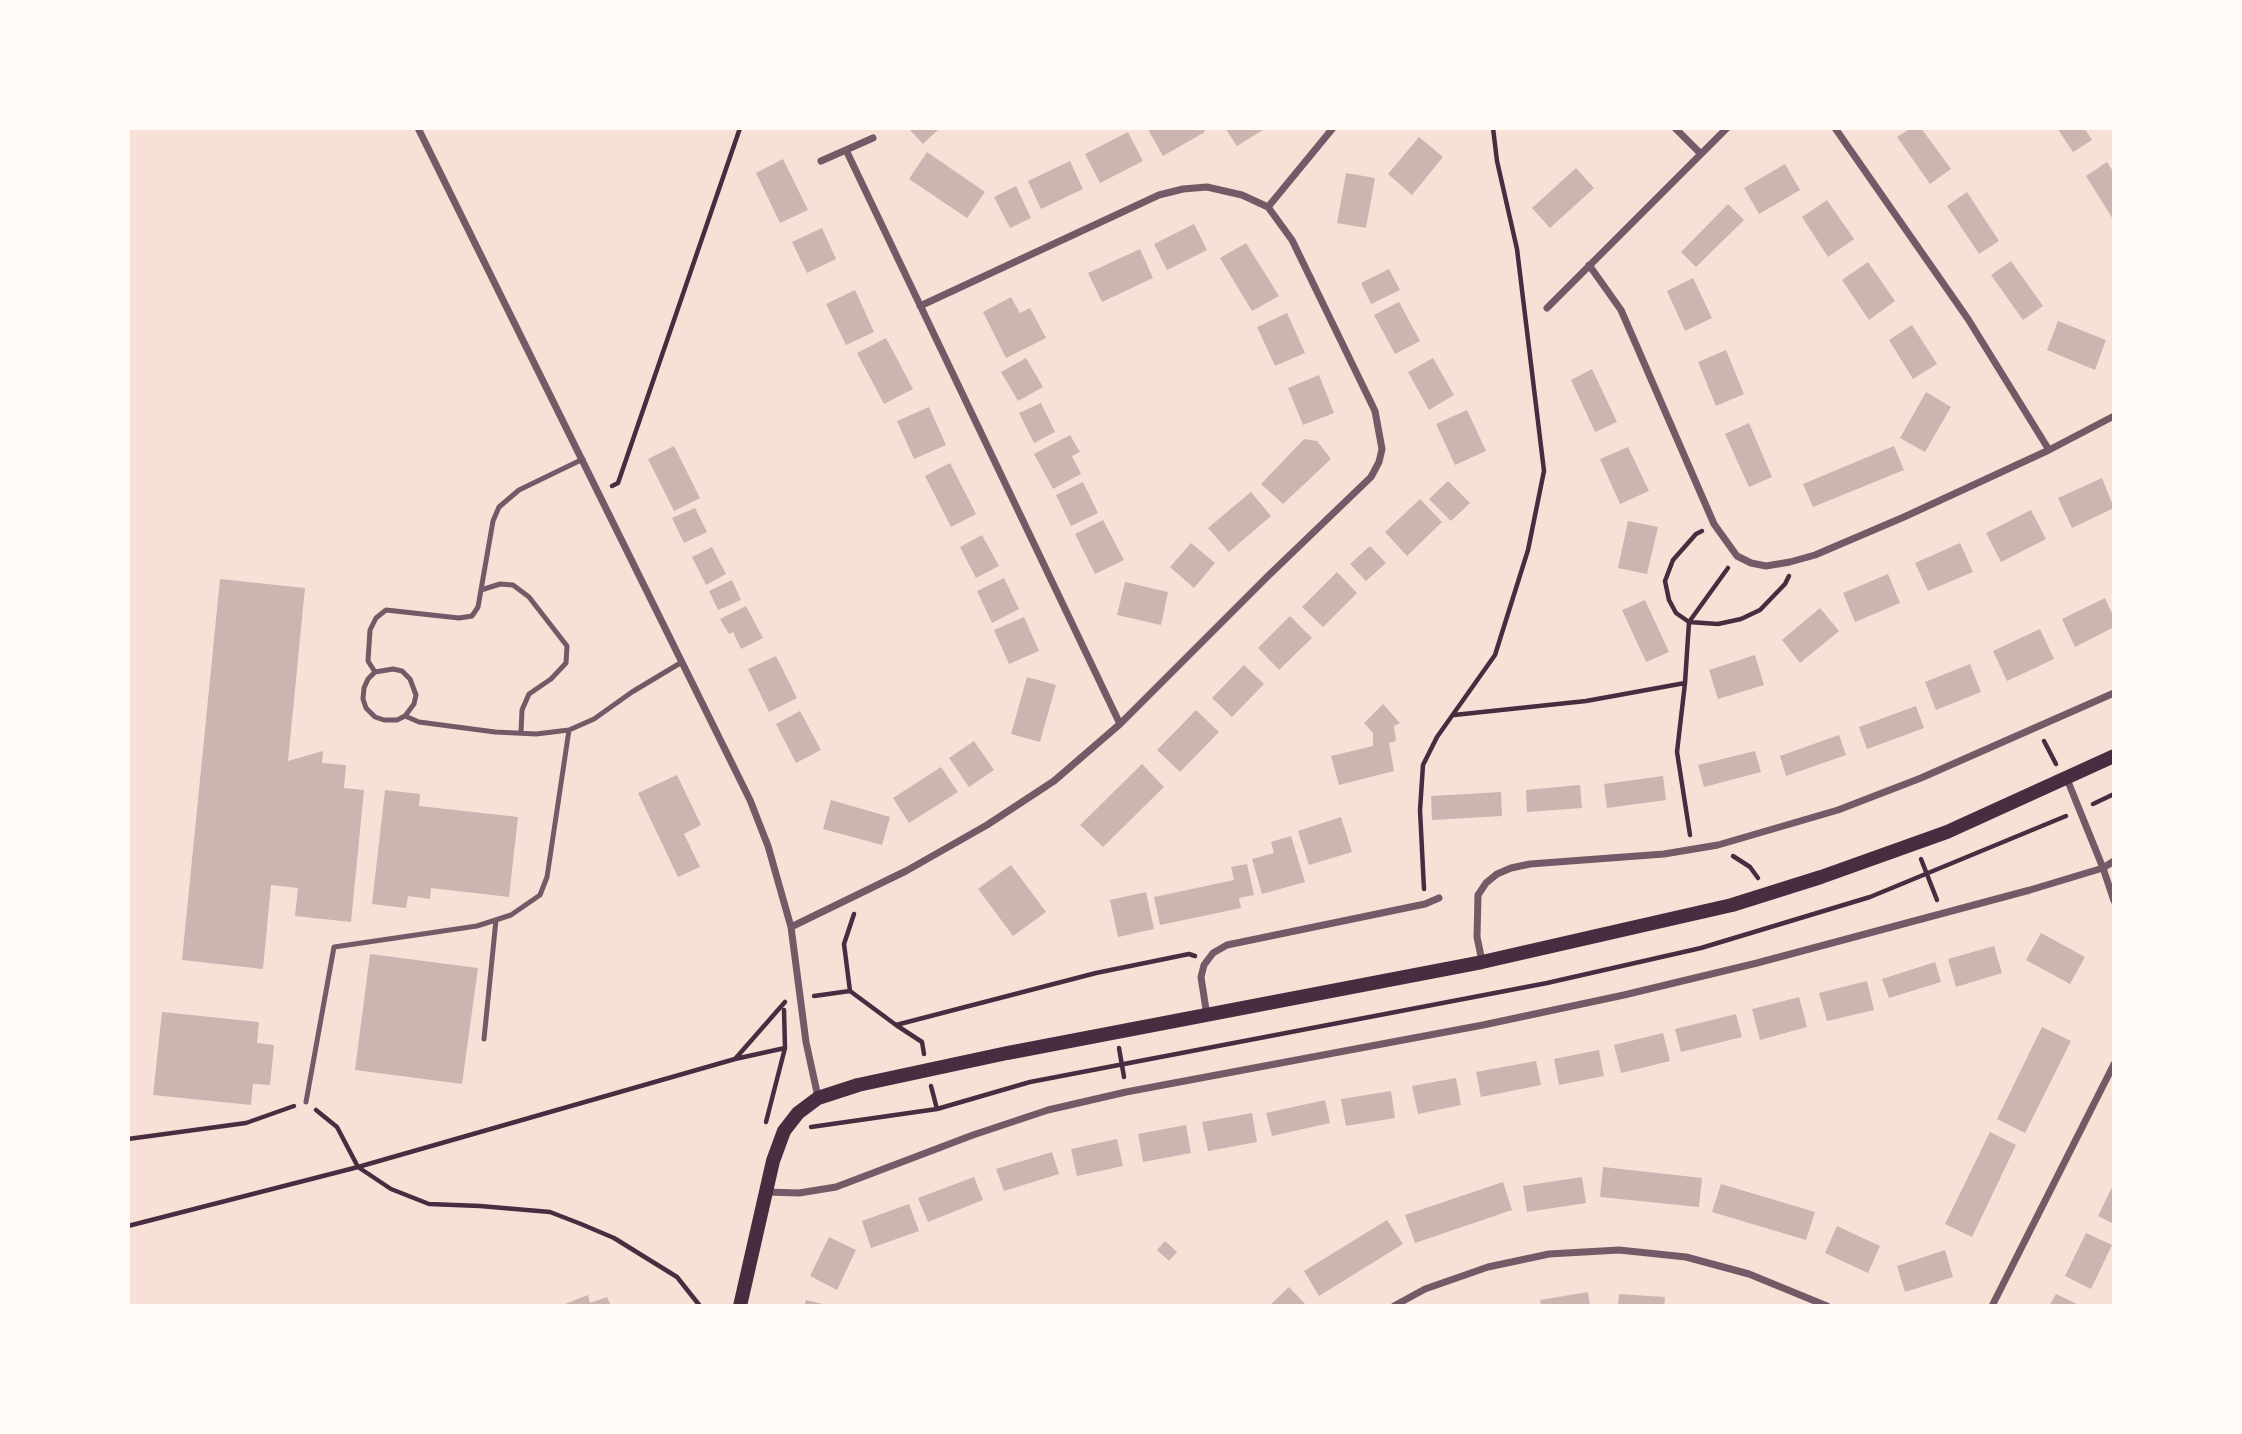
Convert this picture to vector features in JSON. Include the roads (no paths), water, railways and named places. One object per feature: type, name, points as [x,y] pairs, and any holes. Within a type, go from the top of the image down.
[{"type":"main road","points":[[740,1306],[766,1192],[784,1131],[798,1113],[818,1098],[858,1085],[1482,962],[1732,905],[1914,845],[2007,807],[2114,756]]},
{"type":"street","points":[[418,128],[750,800],[768,846],[791,927],[807,1042],[818,1098]]},
{"type":"street","points":[[1268,207],[1333,128]]},
{"type":"street","points":[[1675,128],[1700,153]]},
{"type":"street","points":[[1547,307],[1727,128]]},
{"type":"street","points":[[1835,128],[1968,319],[2049,450]]},
{"type":"street","points":[[821,162],[873,138]]},
{"type":"street","points":[[846,150],[1120,724]]},
{"type":"street","points":[[791,927],[906,871],[987,825],[1054,781],[1120,724],[1371,477],[1382,449],[1375,411],[1292,240],[1268,207],[1242,195],[1207,187],[1159,195],[920,306]]},
{"type":"street","points":[[1589,265],[1621,310],[1714,524],[1737,556],[1751,563],[1766,566],[1798,560],[1905,517],[2049,450],[2114,416]]},
{"type":"street","points":[[1482,962],[1477,937],[1478,895],[1486,883],[1497,874],[1511,868],[1718,845],[1838,810],[1921,778],[2114,693]]},
{"type":"street","points":[[2067,779],[2114,901]]},
{"type":"street","points":[[766,1192],[799,1193],[836,1187],[986,1130],[1048,1110],[1126,1092],[1334,1054],[1611,998],[1757,963],[2103,868],[2114,861]]},
{"type":"street","points":[[1207,1017],[1201,977],[1204,965],[1213,953],[1227,945],[1425,904],[1439,898]]},
{"type":"street","points":[[1992,1306],[2114,1064]]},
{"type":"street","points":[[1394,1306],[1425,1289],[1488,1267],[1549,1254],[1619,1250],[1686,1256],[1749,1274],[1827,1306]]},
{"type":"lane","points":[[375,673],[368,661],[370,630],[376,618],[386,610],[459,618],[472,616],[478,607],[493,521],[499,507],[519,490],[583,459]]},
{"type":"lane","points":[[481,590],[500,584],[513,585],[529,597],[567,646],[566,663],[551,679],[529,694],[522,710],[521,733]]},
{"type":"lane","points":[[405,716],[419,722],[495,732],[569,730],[594,719],[682,662]]},
{"type":"lane","points":[[393,668],[402,671],[410,679],[416,695],[414,704],[405,716],[397,720],[384,720],[375,717],[366,708],[364,688],[375,673],[393,668]]},
{"type":"lane","points":[[306,1102],[334,947],[477,926],[511,915],[540,895],[547,877],[569,730]]},
{"type":"lane","points":[[484,1039],[496,920]]}]
